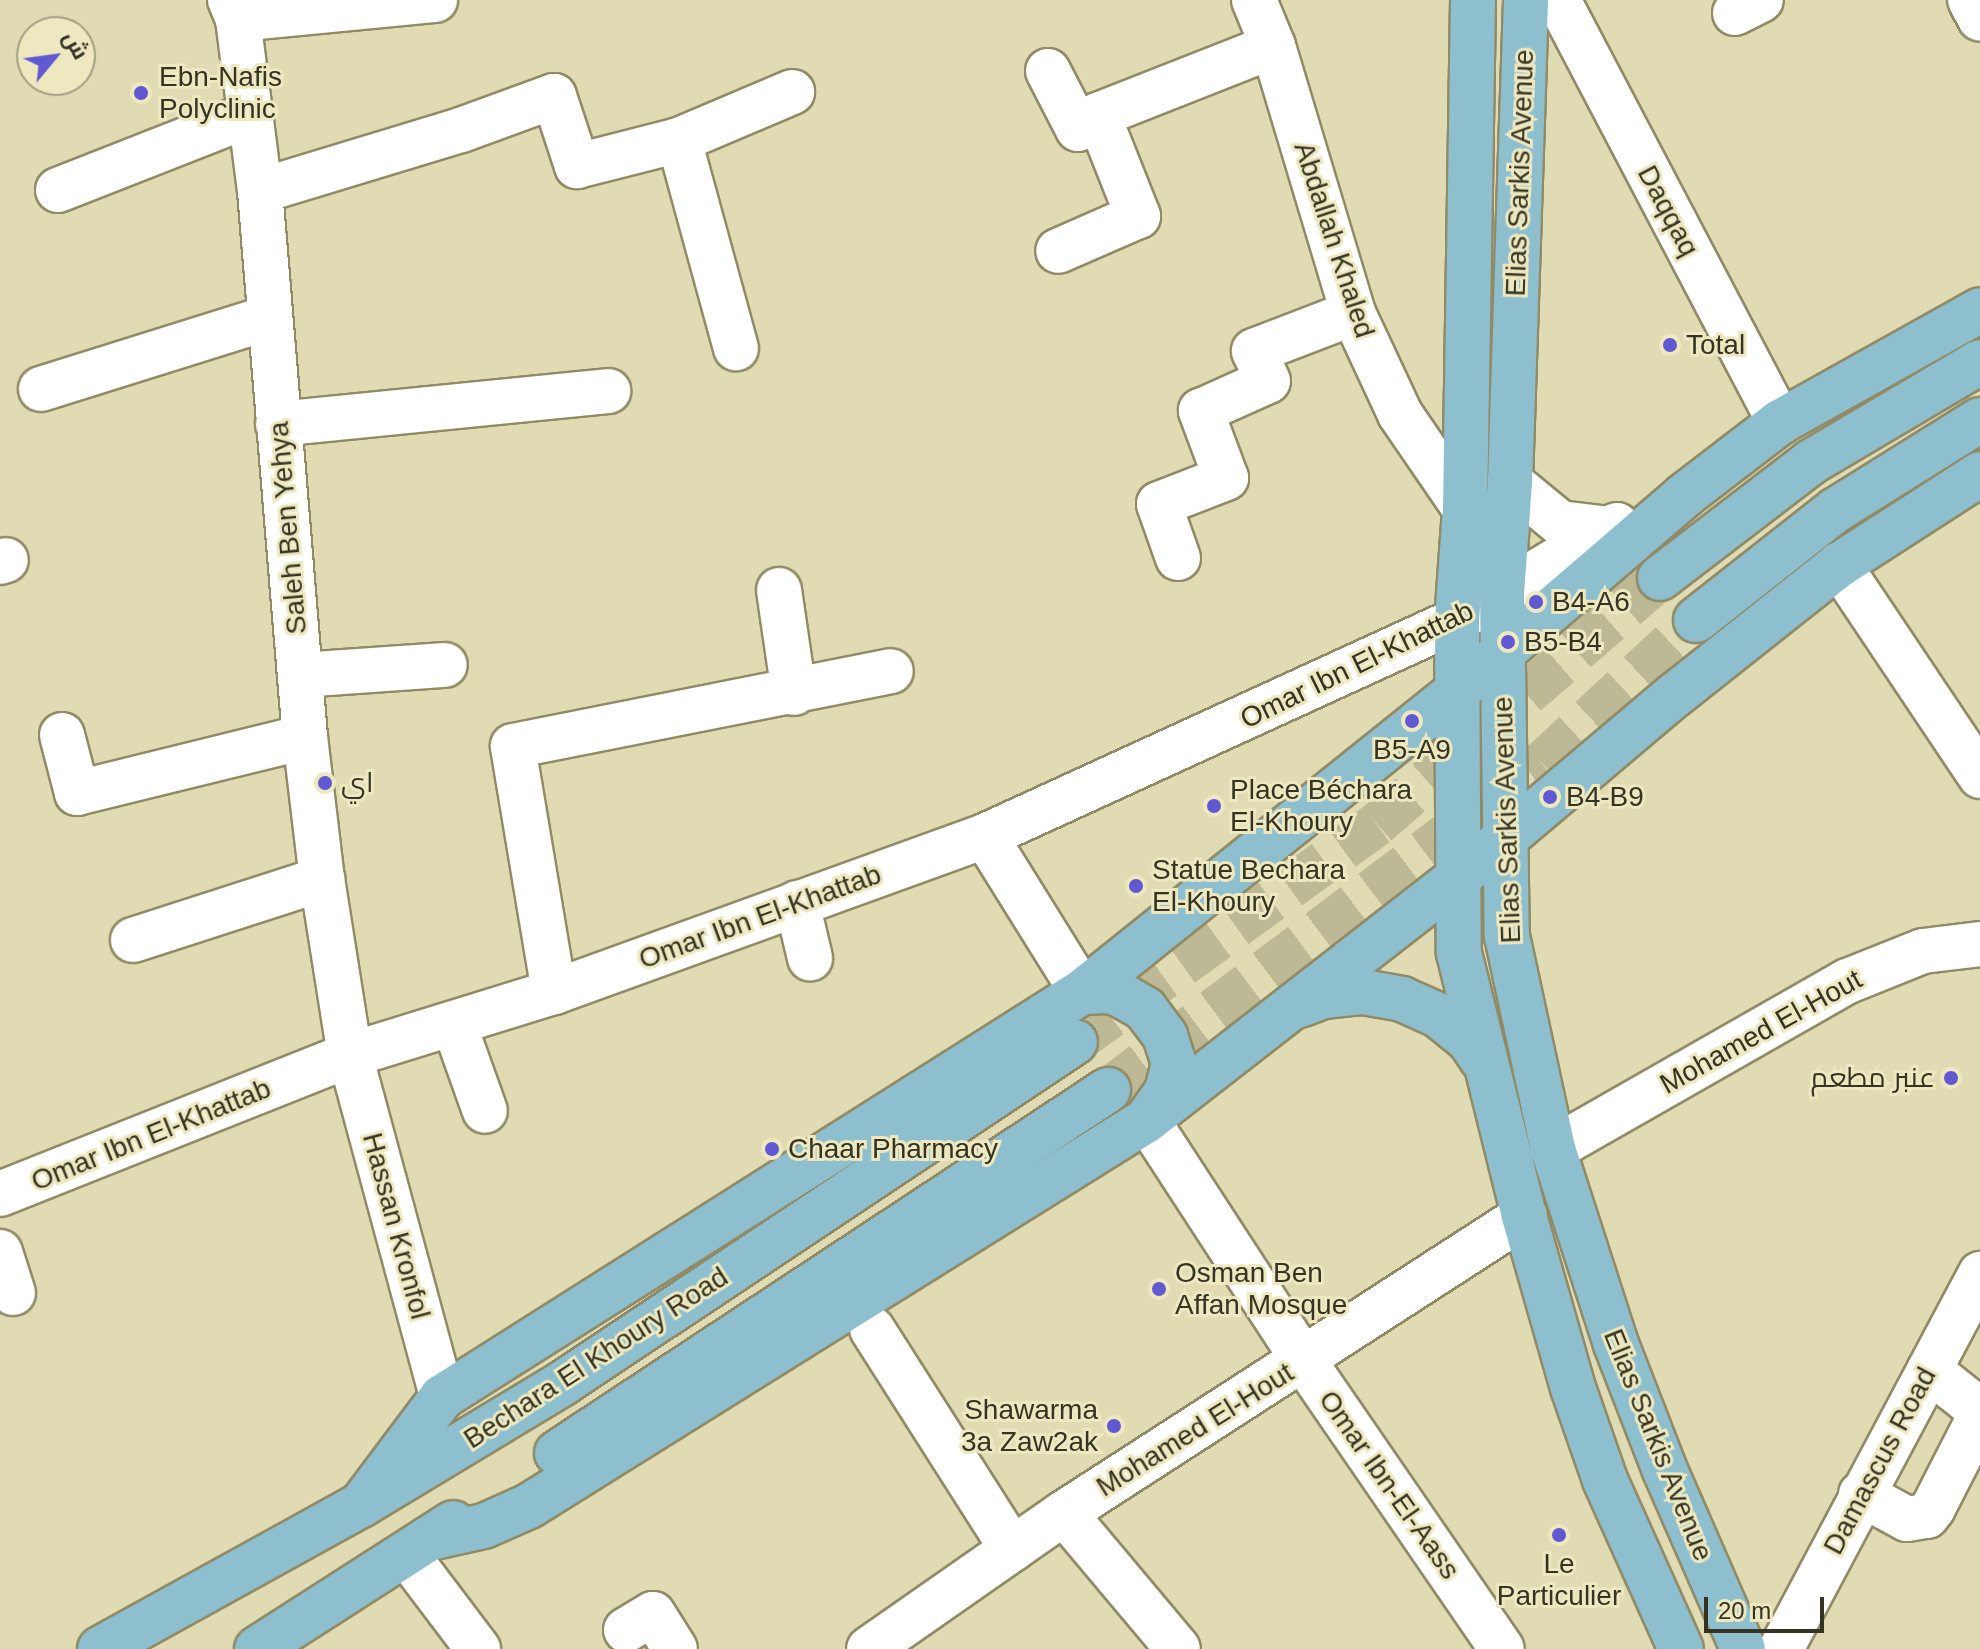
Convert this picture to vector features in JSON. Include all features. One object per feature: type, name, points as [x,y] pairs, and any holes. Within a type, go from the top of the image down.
[{"type":"main road","name":"Elias Sarkis Avenue","points":[[1473,0],[1465,509],[1457,620],[1459,953],[1524,1216],[1569,1373],[1605,1480],[1681,1649]]},
{"type":"main road","name":"Elias Sarkis Avenue","points":[[1526,0],[1510,482],[1502,593],[1507,936],[1553,1149],[1616,1344],[1664,1468],[1743,1649]]},
{"type":"main road","points":[[361,1505],[442,1397],[1082,992],[1456,692],[1685,495],[1780,422],[1980,310]]},
{"type":"main road","points":[[1660,578],[1811,462],[1980,362]]},
{"type":"main road","points":[[1696,620],[1836,510],[1980,420]]},
{"type":"main road","points":[[418,1546],[484,1526],[529,1506],[1147,1120],[1458,878],[1676,694],[1839,565],[1980,474]]},
{"type":"main road","points":[[1082,992],[1110,991],[1121,995],[1145,1009],[1165,1036],[1174,1063],[1167,1091],[1147,1120]]},
{"type":"main road","points":[[1287,1010],[1324,996],[1363,992],[1402,999],[1438,1015],[1469,1040],[1487,1066]]},
{"type":"main road","name":"Bechara El Khoury Road","points":[[100,1649],[361,1505],[563,1383],[1075,1042]]},
{"type":"main road","name":"Bechara El Khoury Road","points":[[257,1649],[1108,1090]]},
{"type":"street","points":[[234,10],[435,0]]},
{"type":"street","name":"Abdallah Khaled","points":[[1254,0],[1273,46],[1353,313],[1400,414],[1465,509]]},
{"type":"street","name":"Daqqaq","points":[[1558,0],[1780,422]]},
{"type":"street","points":[[1970,0],[1980,19]]},
{"type":"street","name":"Saleh Ben Yehya","points":[[234,10],[252,114],[260,191],[268,318],[305,737],[322,879],[350,1055]]},
{"type":"street","points":[[1048,71],[1078,129],[1098,115],[1273,46]]},
{"type":"street","points":[[260,191],[461,130],[554,96],[577,166],[679,140],[792,92]]},
{"type":"street","points":[[58,190],[252,114]]},
{"type":"street","points":[[1058,251],[1138,216],[1098,115]]},
{"type":"street","points":[[679,140],[736,348]]},
{"type":"street","points":[[1178,558],[1159,504],[1226,478],[1201,411],[1268,381],[1254,351],[1353,313]]},
{"type":"street","points":[[41,389],[268,318]]},
{"type":"street","points":[[278,424],[608,391]]},
{"type":"street","points":[[1510,482],[1560,523],[1608,529],[1685,495]]},
{"type":"street","name":"Omar Ibn El-Khattab","points":[[0,1194],[350,1055],[554,992],[985,836],[1457,620],[1608,529]]},
{"type":"street","points":[[1839,565],[1980,776]]},
{"type":"street","points":[[779,590],[794,693]]},
{"type":"street","points":[[301,675],[445,665]]},
{"type":"street","points":[[554,992],[513,746],[794,693],[891,671]]},
{"type":"street","points":[[62,735],[77,793],[305,737]]},
{"type":"street","points":[[985,836],[1082,992]]},
{"type":"street","points":[[133,940],[322,879]]},
{"type":"street","points":[[797,903],[810,958]]},
{"type":"street","name":"Mohamed El-Hout","points":[[1553,1149],[1848,981],[1923,951],[1980,944]]},
{"type":"street","points":[[454,1024],[485,1111]]},
{"type":"street","name":"Hassan Kronfol","points":[[350,1055],[442,1397]]},
{"type":"street","name":"Omar Ibn-El-Aass","points":[[1147,1120],[1304,1361],[1502,1649]]},
{"type":"street","name":"Mohamed El-Hout","points":[[875,1647],[1064,1513],[1304,1361],[1524,1216]]},
{"type":"street","points":[[0,1252],[13,1293]]},
{"type":"street","name":"Damascus Road","points":[[1781,1649],[1980,1274]]},
{"type":"street","points":[[872,1329],[1012,1549]]},
{"type":"street","points":[[1861,1494],[1907,1519],[1927,1516],[1933,1508],[1979,1418],[1977,1408],[1929,1370]]},
{"type":"street","points":[[1064,1513],[1178,1649]]},
{"type":"street","points":[[418,1546],[478,1649]]},
{"type":"street","points":[[626,1630],[653,1614],[675,1649]]},
{"type":"tunnel","points":[[1075,1042],[1377,824],[1660,578]]},
{"type":"tunnel","points":[[1108,1090],[1542,763],[1696,620]]},
{"type":"place","name":"Ebn-Nafis Polyclinic","points":[[141,93]]},
{"type":"place","name":"Total","points":[[1670,345]]},
{"type":"place","name":"B4-A6","points":[[1536,602]]},
{"type":"place","name":"B5-B4","points":[[1508,642]]},
{"type":"place","name":"B5-A9","points":[[1412,721]]},
{"type":"place","name":"اي","points":[[325,783]]},
{"type":"place","name":"B4-B9","points":[[1550,797]]},
{"type":"place","name":"Place Béchara El-Khoury","points":[[1214,806]]},
{"type":"place","name":"Statue Bechara El-Khoury","points":[[1136,886]]},
{"type":"place","name":"عنبر مطعم","points":[[1951,1078]]},
{"type":"place","name":"Chaar Pharmacy","points":[[772,1149]]},
{"type":"place","name":"Osman Ben Affan Mosque","points":[[1159,1289]]},
{"type":"place","name":"Shawarma 3a Zaw2ak","points":[[1114,1426]]},
{"type":"place","name":"Le Particulier","points":[[1559,1535]]}]
